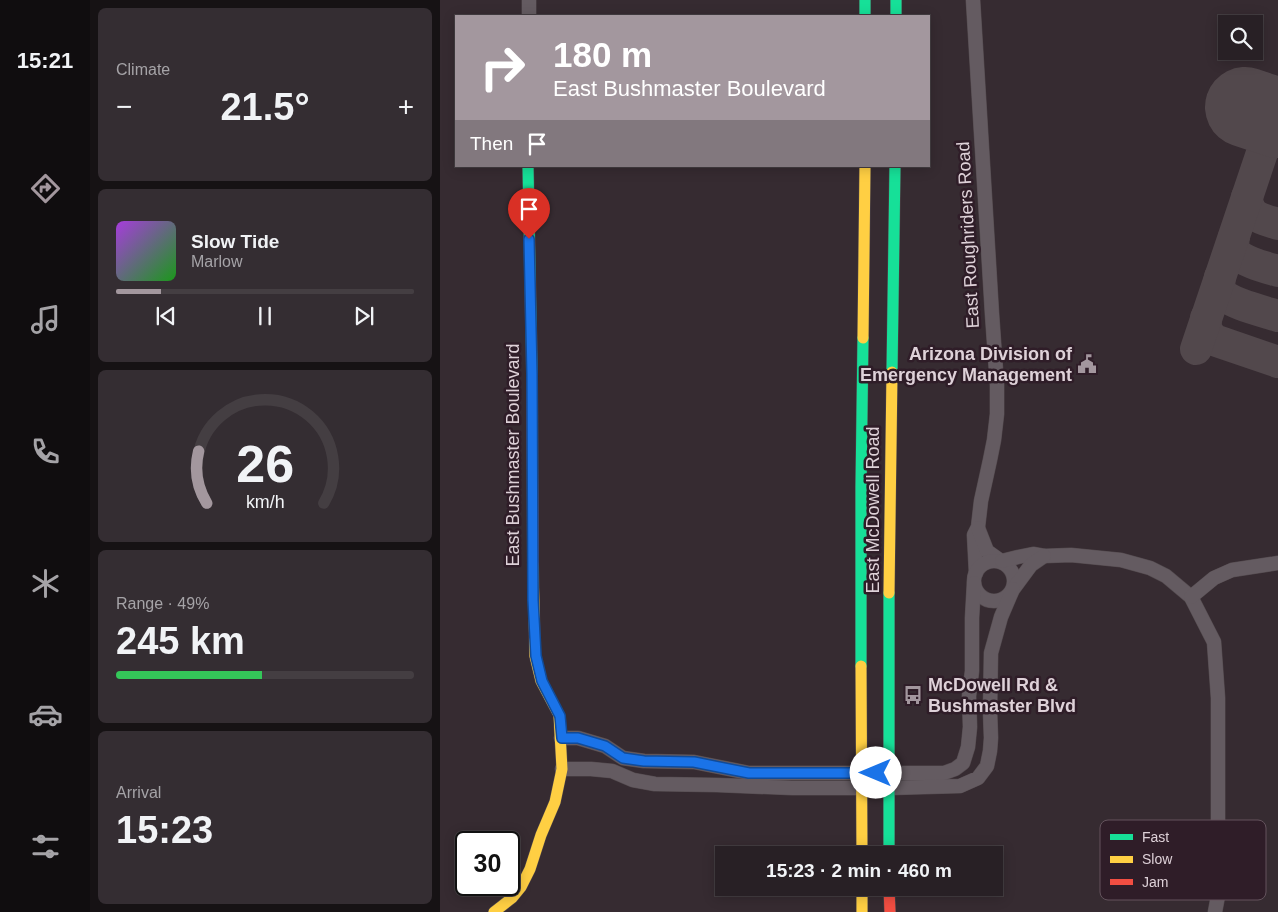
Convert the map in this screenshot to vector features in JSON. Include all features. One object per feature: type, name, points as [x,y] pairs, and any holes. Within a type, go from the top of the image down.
[{"type":"main road","points":[[865,0],[865,15]]},
{"type":"main road","points":[[896,0],[896,15]]},
{"type":"main road","name":"East Bushmaster Boulevard","points":[[494,912],[521,888],[555,802],[562,769],[560,716],[542,681],[536,656],[533,600],[528,167]]},
{"type":"main road","name":"East McDowell Road","points":[[862,846],[861,486],[865,167]]},
{"type":"main road","name":"East McDowell Road","points":[[889,846],[892,321],[895,167]]},
{"type":"main road","points":[[862,896],[862,912]]},
{"type":"main road","points":[[890,896],[890,912]]},
{"type":"street","points":[[530,0],[530,15]]},
{"type":"street","name":"East Roughriders Road","points":[[973,0],[997,385],[997,414],[994,440],[981,501],[978,527],[974,535],[975,578]]},
{"type":"street","name":"East Roughriders Road","points":[[978,527],[987,552],[1002,561]]},
{"type":"street","points":[[562,738],[578,738],[605,746],[623,758],[644,761],[694,762],[749,773],[944,773],[955,769],[963,763],[968,747],[975,578],[983,563],[1033,554],[1044,556],[1071,555],[1120,560],[1150,568],[1166,576],[1191,598],[1214,642],[1218,698],[1218,820]]},
{"type":"street","points":[[975,578],[976,590],[980,595],[985,599],[998,601],[1009,595],[1031,565],[1044,556]]},
{"type":"street","points":[[562,769],[612,771],[633,780],[656,784],[862,789],[960,786],[969,784],[978,778],[987,766],[990,751],[991,653],[1001,617],[1013,589],[1014,576],[1008,565],[1002,561]]},
{"type":"street","points":[[1191,598],[1214,578],[1232,570],[1278,563]]},
{"type":"taxiway","points":[[1196,349],[1274,117]]},
{"type":"taxiway","points":[[1247,197],[1250,209],[1256,216],[1278,224]]},
{"type":"taxiway","points":[[1234,237],[1234,249],[1239,256],[1255,264],[1278,271]]},
{"type":"taxiway","points":[[1220,277],[1220,290],[1226,297],[1239,304],[1278,316]]},
{"type":"taxiway","points":[[1206,318],[1207,330],[1214,340],[1278,362]]},
{"type":"runway","points":[[1245,107],[1278,118]]},
{"type":"traffic: fast","points":[[865,0],[865,15]]},
{"type":"traffic: fast","points":[[896,0],[896,15]]},
{"type":"traffic: fast","points":[[528,167],[532,374]]},
{"type":"traffic: fast","points":[[892,372],[895,167]]},
{"type":"traffic: fast","points":[[861,666],[863,338]]},
{"type":"traffic: fast","points":[[889,593],[889,846]]},
{"type":"traffic: slow","points":[[863,338],[865,167]]},
{"type":"traffic: slow","points":[[889,593],[892,372]]},
{"type":"traffic: slow","points":[[494,912],[512,898],[521,887],[530,869],[541,835],[555,802],[562,769],[559,715],[541,681],[535,656],[533,564]]},
{"type":"traffic: slow","points":[[861,666],[862,846]]},
{"type":"traffic: slow","points":[[862,896],[862,912]]},
{"type":"traffic: jam","points":[[532,374],[533,564]]},
{"type":"traffic: jam","points":[[889,896],[890,912]]},
{"type":"place","name":"Arizona Division of Emergency Management","points":[[1087,364]]},
{"type":"place","name":"McDowell Rd & Bushmaster Blvd","points":[[913,695]]},
{"type":"route","points":[[529,239],[532,374],[533,600],[536,656],[542,681],[560,716],[562,738],[578,738],[605,746],[623,758],[644,761],[694,762],[749,773],[876,773]]}]
